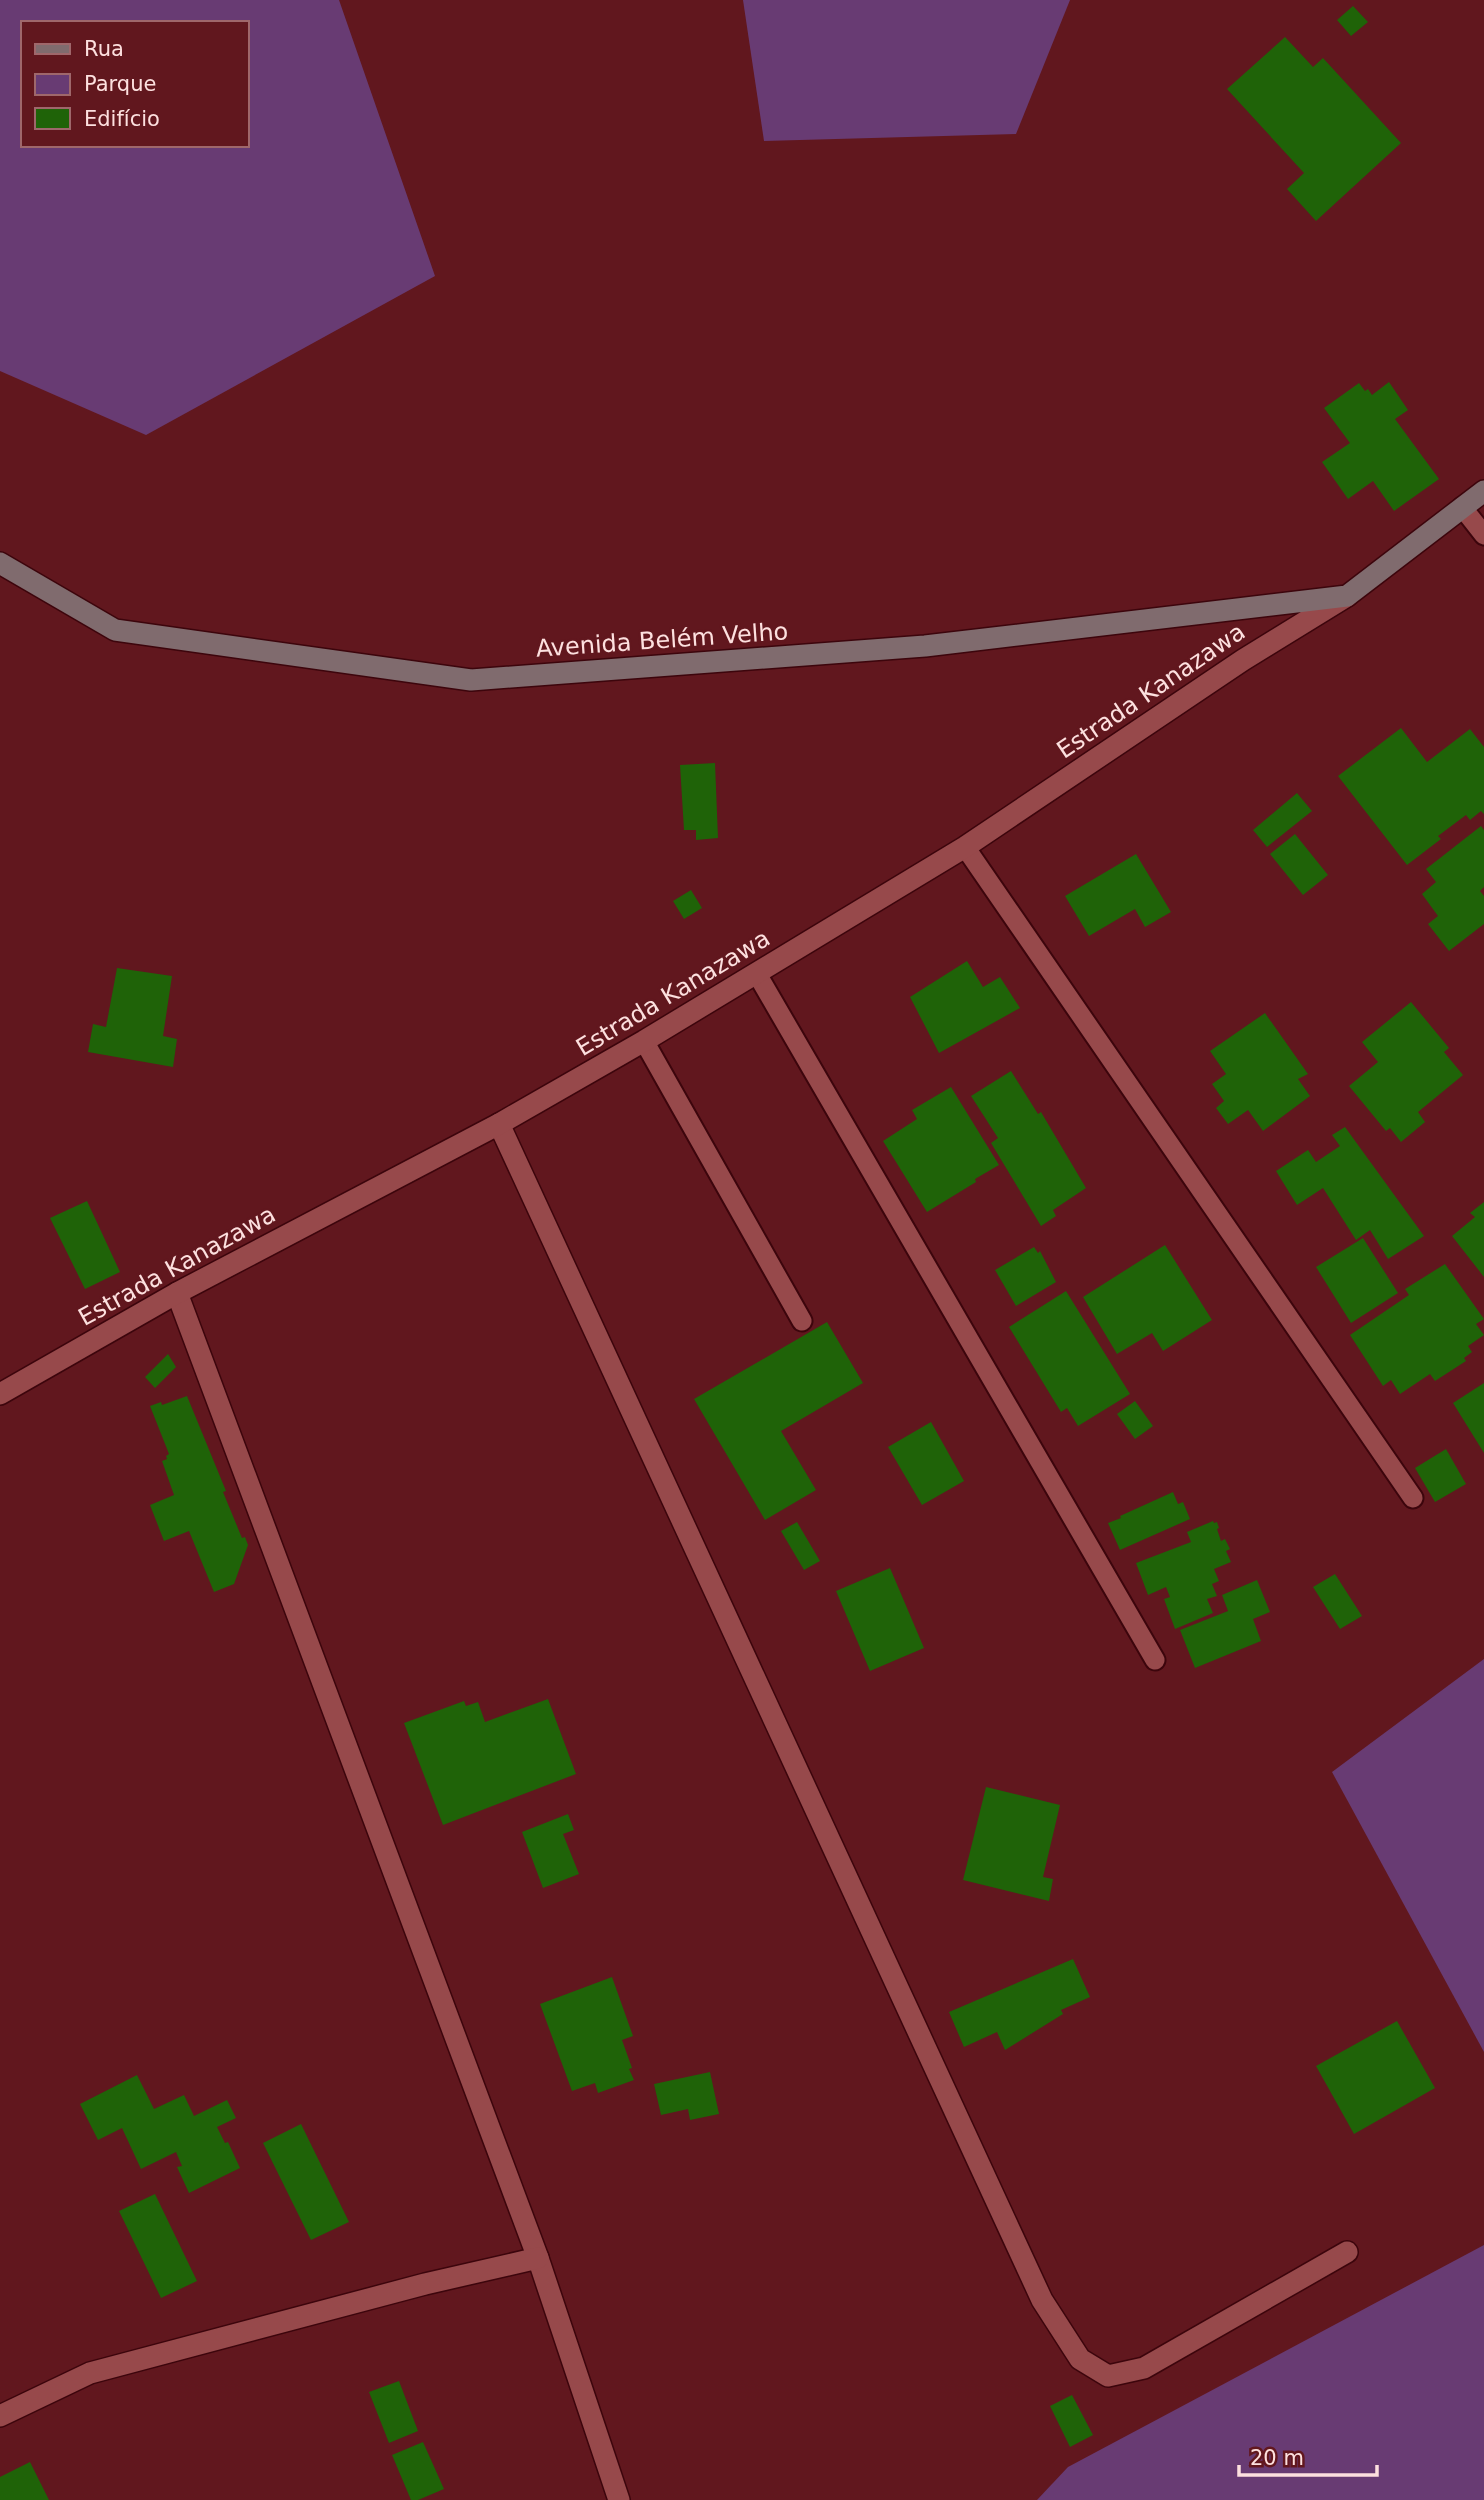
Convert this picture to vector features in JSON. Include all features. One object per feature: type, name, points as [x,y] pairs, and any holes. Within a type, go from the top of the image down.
[{"type":"main road","points":[[1347,596],[1484,491]]},
{"type":"main road","name":"Avenida Belém Velho","points":[[0,563],[115,631],[471,680],[925,646],[1347,596]]},
{"type":"street","name":"Estrada Kanazawa","points":[[0,1394],[177,1293],[499,1124],[644,1041],[965,847],[1243,660],[1347,596]]},
{"type":"street","points":[[499,1124],[1041,2300],[1080,2359],[1108,2376],[1144,2368],[1348,2252]]},
{"type":"street","points":[[177,1293],[538,2258],[619,2500]]},
{"type":"street","points":[[0,2416],[90,2373],[425,2284],[538,2258]]},
{"type":"lane","points":[[1462,507],[1484,535]]},
{"type":"lane","points":[[965,847],[1413,1498]]},
{"type":"lane","points":[[757,974],[1155,1660]]},
{"type":"lane","points":[[644,1041],[802,1321]]},
{"type":"green space","points":[[0,0],[339,0],[435,276],[146,435],[0,371]]},
{"type":"green space","points":[[743,0],[1070,0],[1016,134],[764,141]]},
{"type":"green space","points":[[1484,1659],[1484,2052],[1332,1772]]},
{"type":"green space","points":[[1484,2245],[1484,2500],[1037,2500],[1068,2467]]},
{"type":"building","points":[[1353,6],[1368,22],[1351,36],[1337,20]]},
{"type":"building","points":[[1285,37],[1313,67],[1323,58],[1401,143],[1316,221],[1287,189],[1304,173],[1227,89]]},
{"type":"building","points":[[1389,382],[1408,410],[1395,419],[1439,479],[1394,511],[1373,481],[1348,499],[1322,462],[1350,443],[1324,408],[1359,383],[1372,395]]},
{"type":"building","points":[[1401,728],[1427,762],[1470,729],[1484,747],[1484,814],[1481,811],[1470,820],[1466,815],[1438,836],[1441,839],[1407,865],[1338,776]]},
{"type":"building","points":[[715,763],[718,838],[696,840],[696,830],[684,830],[680,765]]},
{"type":"building","points":[[1297,793],[1312,811],[1267,847],[1253,830]]},
{"type":"building","points":[[1481,826],[1484,830],[1484,887],[1480,891],[1484,896],[1484,924],[1449,951],[1428,924],[1438,916],[1422,894],[1436,882],[1426,869]]},
{"type":"building","points":[[1295,834],[1328,875],[1303,895],[1270,854]]},
{"type":"building","points":[[1136,854],[1171,912],[1145,927],[1135,909],[1089,936],[1065,896]]},
{"type":"building","points":[[691,890],[702,908],[684,919],[673,901]]},
{"type":"building","points":[[967,961],[983,987],[1000,977],[1020,1008],[939,1053],[910,997]]},
{"type":"building","points":[[117,968],[172,976],[163,1036],[177,1039],[173,1067],[88,1052],[93,1024],[106,1027]]},
{"type":"building","points":[[1411,1002],[1449,1048],[1444,1052],[1463,1075],[1418,1112],[1425,1122],[1401,1142],[1390,1128],[1386,1131],[1349,1086],[1378,1062],[1362,1042]]},
{"type":"building","points":[[1265,1013],[1308,1074],[1298,1079],[1310,1096],[1263,1131],[1248,1110],[1228,1124],[1216,1108],[1224,1101],[1212,1084],[1226,1074],[1210,1051]]},
{"type":"building","points":[[1011,1071],[1038,1114],[1041,1112],[1086,1188],[1053,1210],[1056,1216],[1041,1226],[991,1143],[998,1138],[971,1096]]},
{"type":"building","points":[[951,1087],[999,1165],[927,1212],[883,1141],[917,1119],[912,1110]]},
{"type":"building","points":[[1345,1127],[1424,1236],[1388,1259],[1370,1230],[1356,1240],[1323,1188],[1297,1205],[1276,1171],[1308,1150],[1316,1162],[1340,1146],[1332,1135]]},
{"type":"building","points":[[87,1201],[120,1272],[85,1289],[50,1218]]},
{"type":"building","points":[[1484,1202],[1484,1277],[1452,1236],[1475,1217],[1470,1213]]},
{"type":"building","points":[[1363,1238],[1398,1293],[1351,1323],[1316,1267]]},
{"type":"building","points":[[1165,1245],[1212,1320],[1163,1351],[1152,1333],[1117,1354],[1083,1297]]},
{"type":"building","points":[[1034,1247],[1038,1253],[1040,1251],[1056,1282],[1016,1306],[995,1270]]},
{"type":"building","points":[[1445,1264],[1484,1319],[1476,1324],[1484,1335],[1468,1346],[1472,1352],[1464,1358],[1466,1361],[1435,1381],[1430,1374],[1400,1394],[1391,1380],[1383,1386],[1350,1335],[1409,1295],[1405,1289]]},
{"type":"building","points":[[1066,1291],[1130,1394],[1078,1426],[1067,1408],[1061,1412],[1009,1327]]},
{"type":"building","points":[[827,1322],[863,1383],[781,1431],[816,1490],[765,1520],[694,1399]]},
{"type":"building","points":[[168,1354],[176,1367],[155,1388],[145,1377]]},
{"type":"building","points":[[1484,1383],[1484,1453],[1453,1403]]},
{"type":"building","points":[[187,1396],[226,1491],[223,1492],[242,1538],[245,1537],[248,1545],[234,1584],[214,1592],[189,1531],[164,1541],[150,1505],[174,1495],[162,1461],[167,1459],[169,1454],[150,1406],[161,1402],[162,1405]]},
{"type":"building","points":[[1135,1401],[1153,1426],[1135,1439],[1117,1414]]},
{"type":"building","points":[[931,1422],[964,1481],[922,1505],[888,1447]]},
{"type":"building","points":[[1446,1449],[1466,1484],[1435,1502],[1415,1468]]},
{"type":"building","points":[[1173,1492],[1178,1504],[1183,1502],[1190,1519],[1120,1550],[1108,1523]]},
{"type":"building","points":[[1213,1521],[1217,1522],[1221,1541],[1225,1539],[1230,1549],[1226,1551],[1231,1562],[1214,1569],[1219,1581],[1212,1584],[1217,1596],[1207,1599],[1213,1613],[1175,1629],[1164,1599],[1170,1597],[1166,1587],[1148,1595],[1136,1563],[1191,1542],[1187,1532]]},
{"type":"building","points":[[797,1522],[820,1561],[804,1570],[781,1531]]},
{"type":"building","points":[[890,1568],[924,1648],[870,1671],[836,1591]]},
{"type":"building","points":[[1335,1574],[1362,1616],[1340,1629],[1313,1587]]},
{"type":"building","points":[[1257,1580],[1270,1612],[1253,1619],[1261,1641],[1195,1668],[1180,1630],[1228,1611],[1222,1595]]},
{"type":"building","points":[[548,1699],[576,1774],[443,1825],[404,1723],[464,1701],[466,1706],[478,1702],[485,1722]]},
{"type":"building","points":[[986,1787],[1060,1805],[1043,1877],[1053,1879],[1049,1901],[963,1880]]},
{"type":"building","points":[[568,1814],[574,1830],[563,1834],[579,1874],[543,1888],[522,1832]]},
{"type":"building","points":[[1073,1959],[1090,1997],[1061,2010],[1063,2014],[1005,2050],[997,2032],[964,2047],[949,2012]]},
{"type":"building","points":[[612,1977],[633,2036],[622,2040],[634,2080],[598,2093],[595,2083],[572,2091],[540,2004]]},
{"type":"building","points":[[1397,2021],[1435,2088],[1354,2134],[1316,2066]]},
{"type":"building","points":[[710,2072],[719,2114],[690,2120],[688,2109],[661,2115],[654,2084]]},
{"type":"building","points":[[137,2075],[154,2109],[184,2095],[194,2116],[227,2100],[236,2118],[217,2127],[225,2143],[228,2142],[240,2168],[189,2193],[177,2167],[182,2166],[176,2152],[141,2169],[122,2128],[98,2140],[80,2104]]},
{"type":"building","points":[[301,2124],[349,2222],[311,2240],[263,2143]]},
{"type":"building","points":[[155,2194],[197,2281],[161,2298],[119,2211]]},
{"type":"building","points":[[399,2381],[418,2431],[389,2443],[369,2392]]},
{"type":"building","points":[[1072,2395],[1093,2435],[1070,2447],[1050,2406]]},
{"type":"building","points":[[423,2442],[444,2489],[418,2500],[411,2500],[392,2455]]},
{"type":"building","points":[[30,2462],[49,2500],[0,2500],[0,2477]]}]
